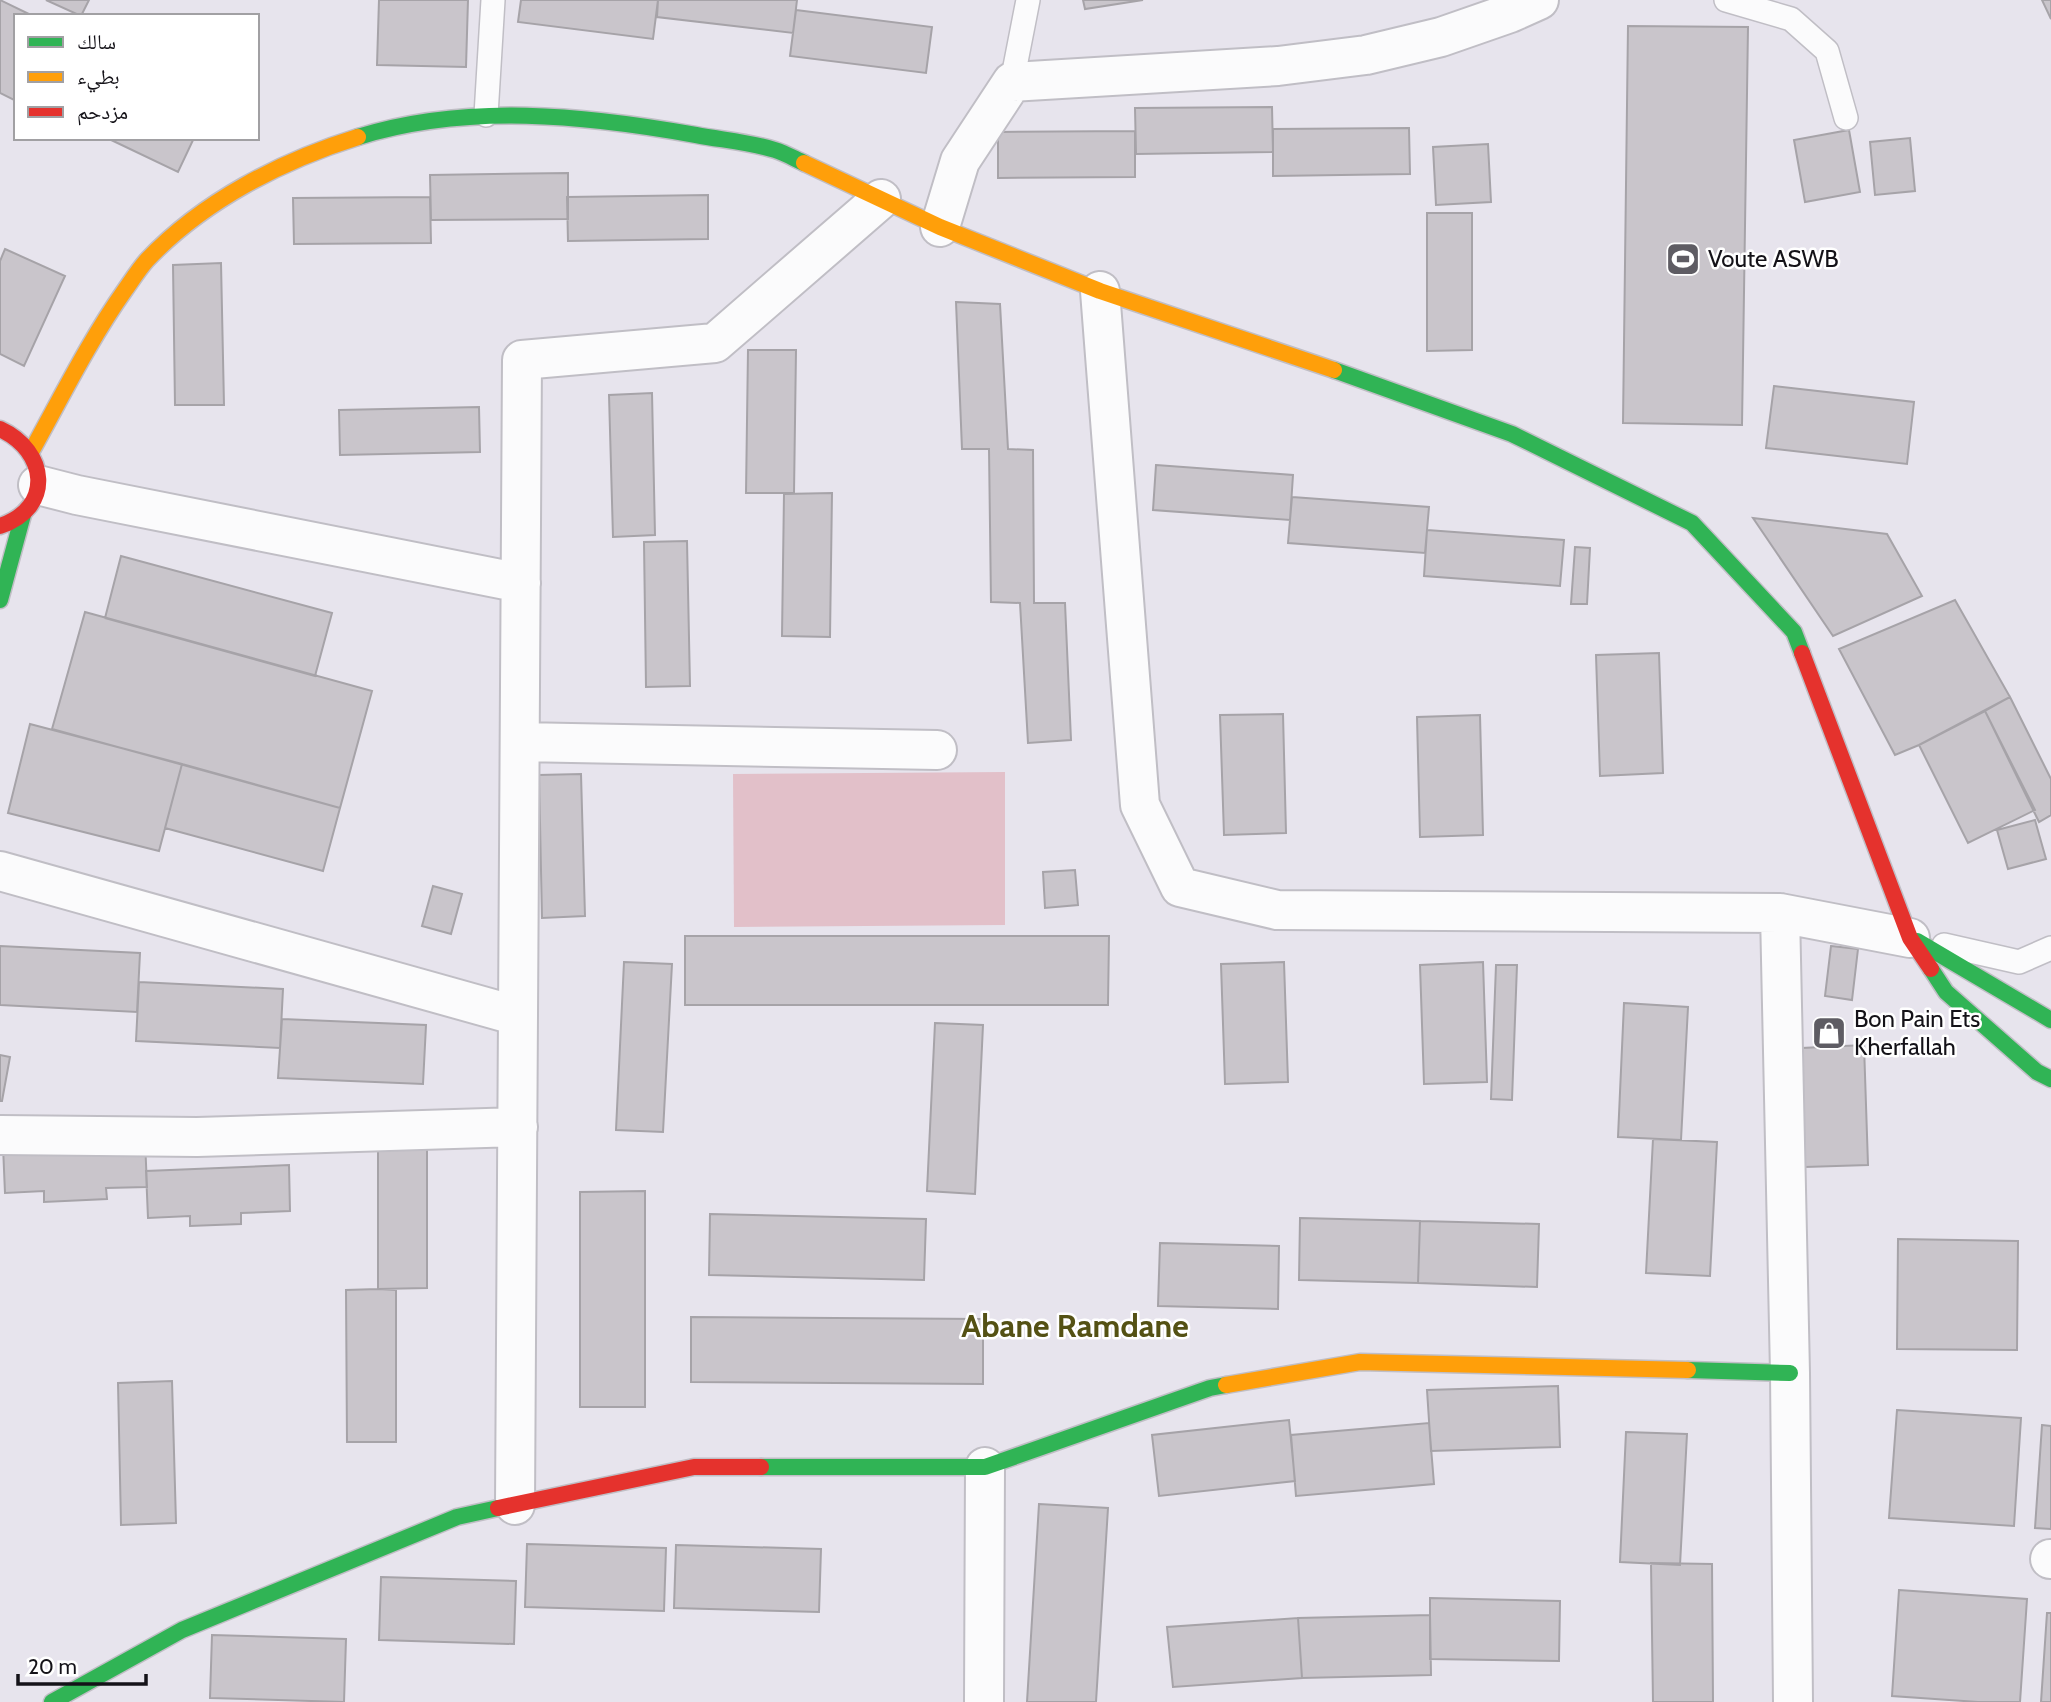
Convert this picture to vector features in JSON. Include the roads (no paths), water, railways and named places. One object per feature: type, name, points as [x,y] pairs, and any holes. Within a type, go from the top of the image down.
[{"type":"street","points":[[940,227],[960,162],[1012,82],[1278,66],[1366,55],[1441,37],[1539,0]]},
{"type":"street","points":[[0,526],[6,525],[31,484],[104,318],[146,261],[190,221],[262,176],[323,148],[374,132],[428,120],[486,115],[555,116],[640,125],[776,150],[940,227],[1100,291],[1392,390],[1512,434],[1692,523],[1794,632],[1910,938],[1946,992],[2037,1072],[2051,1079]]},
{"type":"street","points":[[515,1505],[522,360],[715,342],[881,199]]},
{"type":"street","points":[[1100,291],[1140,805],[1180,887],[1277,910],[1780,912],[1910,938],[2051,1020]]},
{"type":"street","points":[[0,429],[11,432],[26,444],[31,484],[0,600]]},
{"type":"street","points":[[31,484],[521,583]]},
{"type":"street","points":[[520,742],[937,750]]},
{"type":"street","points":[[0,871],[518,1016]]},
{"type":"street","points":[[1780,912],[1790,1373],[1793,1702]]},
{"type":"street","points":[[0,1135],[197,1137],[518,1127]]},
{"type":"street","points":[[52,1702],[182,1630],[457,1517],[694,1467],[985,1467],[1210,1388],[1360,1362],[1790,1373]]},
{"type":"street","points":[[984,1702],[985,1467]]},
{"type":"lane","points":[[486,115],[493,0]]},
{"type":"lane","points":[[1012,82],[1028,0]]},
{"type":"lane","points":[[1726,0],[1791,19],[1827,51],[1846,118]]},
{"type":"lane","points":[[1910,938],[2018,961],[2051,948]]},
{"type":"place","name":"Voute ASWB","points":[[1683,259]]},
{"type":"place","name":"Bon Pain Ets Kherfallah","points":[[1829,1033]]},
{"type":"district","name":"Abane Ramdane","points":[[1075,1326]]}]
